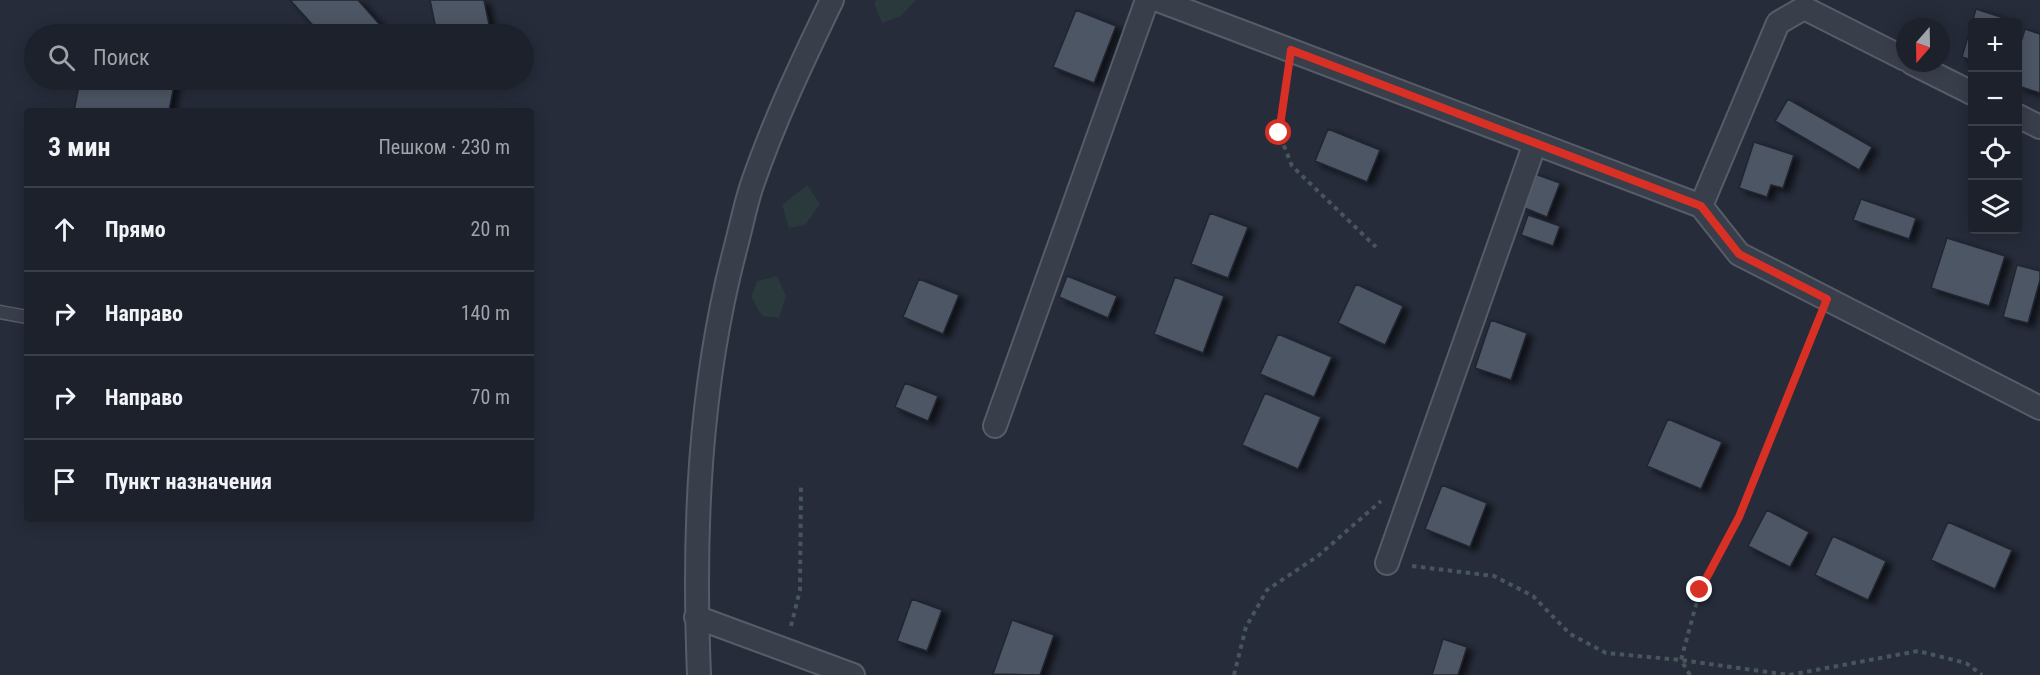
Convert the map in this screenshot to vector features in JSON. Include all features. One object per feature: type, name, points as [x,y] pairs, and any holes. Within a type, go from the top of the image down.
[{"type":"street","points":[[699,675],[696,617],[698,503],[712,364],[726,286],[751,190],[789,88],[832,0]]},
{"type":"street","points":[[996,426],[1147,0]]},
{"type":"street","points":[[1158,0],[1701,206],[1739,254],[2040,408]]},
{"type":"street","points":[[1701,206],[1778,23],[1804,8],[1896,54]]},
{"type":"street","points":[[1930,72],[1968,91]]},
{"type":"street","points":[[2022,118],[2040,127]]},
{"type":"street","points":[[1387,563],[1535,143]]},
{"type":"street","points":[[696,617],[853,675]]},
{"type":"lane","points":[[0,312],[24,316]]},
{"type":"path","points":[[1291,50],[1279,133],[1292,166],[1376,247]]},
{"type":"path","points":[[1690,675],[1681,660],[1700,590],[1739,517],[1827,299]]},
{"type":"path","points":[[782,649],[794,618],[800,590],[801,487]]},
{"type":"path","points":[[1234,675],[1246,627],[1267,590],[1318,556],[1387,495]]},
{"type":"path","points":[[1387,563],[1494,576],[1533,596],[1570,634],[1606,653],[1681,660],[1789,675],[1918,651],[1966,663],[1982,675]]},
{"type":"shaded area","points":[[876,0],[916,0],[901,16],[882,23],[874,3]]},
{"type":"shaded area","points":[[807,185],[820,204],[805,225],[789,228],[782,205]]},
{"type":"shaded area","points":[[777,276],[786,296],[779,318],[762,316],[751,297],[757,281]]},
{"type":"building","points":[[290,0],[358,0],[379,24],[312,24]]},
{"type":"building","points":[[430,0],[484,0],[489,24],[435,24]]},
{"type":"building","points":[[1976,9],[2004,18],[1973,18]]},
{"type":"building","points":[[1076,10],[1116,26],[1094,83],[1053,67]]},
{"type":"building","points":[[2025,29],[2040,34],[2040,93],[2022,87],[2022,39]]},
{"type":"building","points":[[1968,37],[1968,59],[1962,57]]},
{"type":"building","points":[[78,90],[173,90],[170,108],[75,108]]},
{"type":"building","points":[[1788,99],[1872,147],[1859,170],[1775,121]]},
{"type":"building","points":[[1328,129],[1380,150],[1367,182],[1315,161]]},
{"type":"building","points":[[1754,142],[1794,155],[1783,188],[1771,185],[1767,197],[1739,188]]},
{"type":"building","points":[[1535,174],[1560,183],[1547,217],[1522,207]]},
{"type":"building","points":[[1861,199],[1916,218],[1909,239],[1853,220]]},
{"type":"building","points":[[1210,213],[1248,227],[1228,278],[1191,264]]},
{"type":"building","points":[[1528,215],[1560,226],[1553,246],[1521,235]]},
{"type":"building","points":[[1947,238],[2005,256],[1989,306],[1931,288]]},
{"type":"building","points":[[2017,265],[2040,271],[2040,280],[2028,323],[2003,317]]},
{"type":"building","points":[[1067,276],[1117,296],[1108,318],[1059,297]]},
{"type":"building","points":[[1175,277],[1224,296],[1203,353],[1154,334]]},
{"type":"building","points":[[919,279],[959,295],[943,334],[903,317]]},
{"type":"building","points":[[1356,284],[1403,306],[1385,345],[1338,323]]},
{"type":"building","points":[[1491,320],[1527,333],[1511,380],[1475,368]]},
{"type":"building","points":[[1278,334],[1332,357],[1314,397],[1260,374]]},
{"type":"building","points":[[905,383],[938,396],[928,421],[895,407]]},
{"type":"building","points":[[1265,393],[1321,417],[1298,469],[1242,445]]},
{"type":"building","points":[[1668,419],[1722,442],[1701,489],[1647,466]]},
{"type":"building","points":[[1442,485],[1487,503],[1470,547],[1425,529]]},
{"type":"building","points":[[1767,510],[1809,532],[1790,567],[1748,546]]},
{"type":"building","points":[[1948,522],[2012,550],[1995,589],[1931,560]]},
{"type":"building","points":[[1833,536],[1886,561],[1868,600],[1815,575]]},
{"type":"building","points":[[912,599],[942,610],[927,651],[897,641]]},
{"type":"building","points":[[1012,620],[1054,635],[1040,675],[993,674]]},
{"type":"building","points":[[1443,639],[1467,647],[1458,675],[1432,675]]},
{"type":"route","points":[[1279,133],[1291,50],[1701,206],[1739,254],[1827,299],[1739,517],[1700,590]]}]
